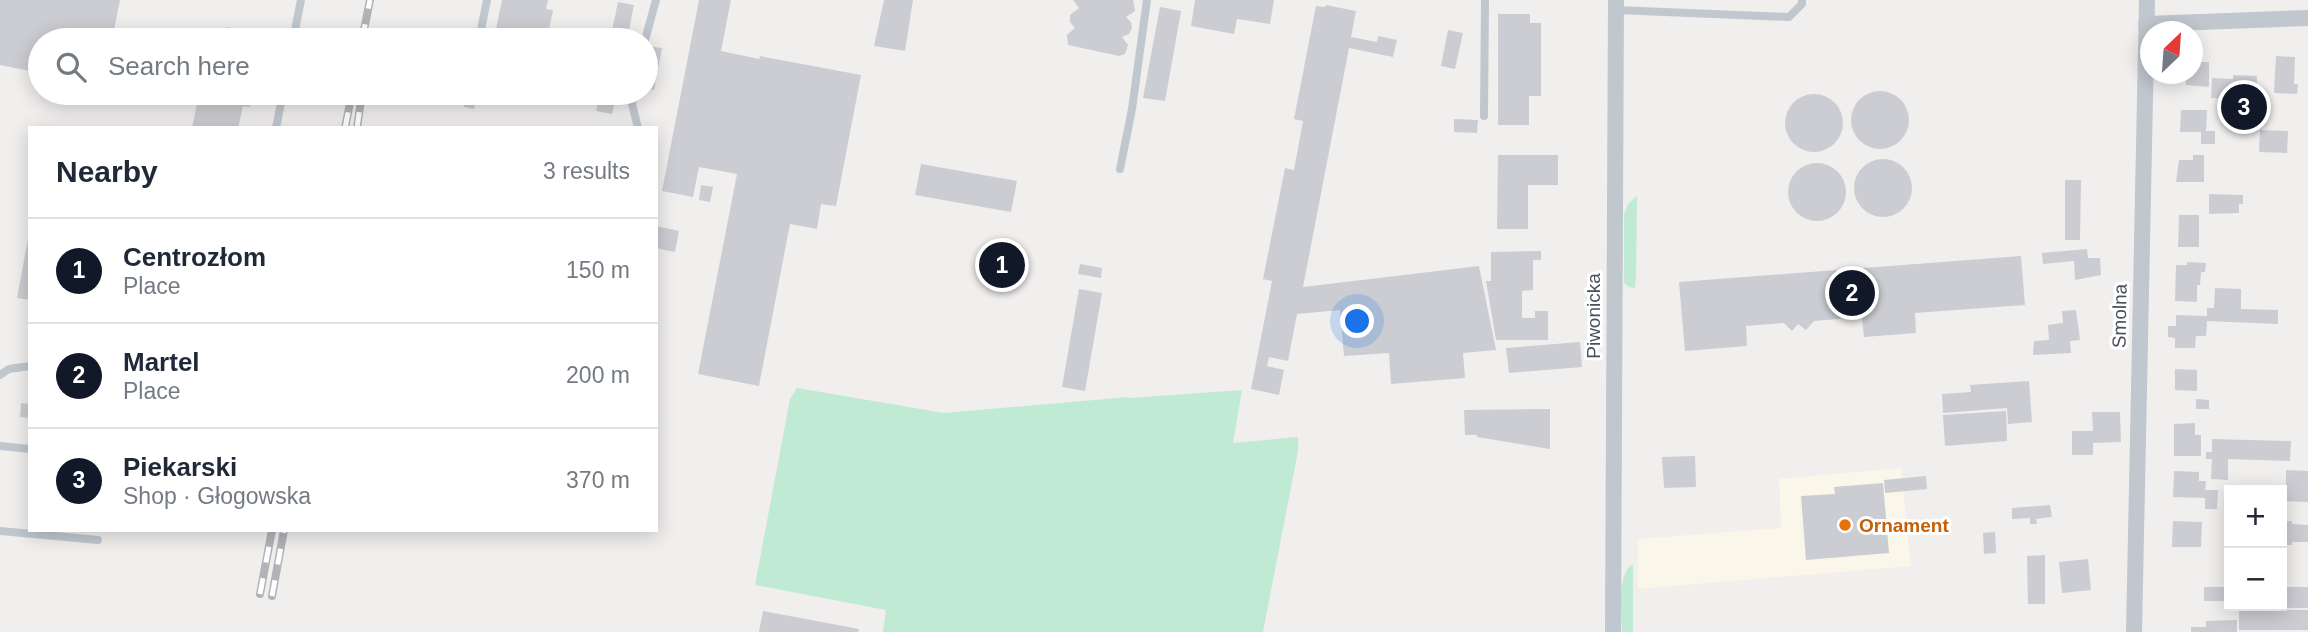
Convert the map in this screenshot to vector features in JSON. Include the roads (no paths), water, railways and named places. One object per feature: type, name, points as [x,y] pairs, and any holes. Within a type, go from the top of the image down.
[{"type":"street","name":"Smolna","points":[[2146,21],[2147,0]]},
{"type":"street","name":"Piwonicka","points":[[1613,632],[1616,5]]},
{"type":"street","points":[[2203,22],[2308,18]]},
{"type":"street","name":"Smolna","points":[[2134,632],[2145,84]]},
{"type":"lane","points":[[295,28],[301,0]]},
{"type":"lane","points":[[481,28],[487,0]]},
{"type":"lane","points":[[648,28],[656,0]]},
{"type":"lane","points":[[1121,169],[1147,0]]},
{"type":"lane","points":[[1484,116],[1486,0]]},
{"type":"lane","points":[[1616,5],[1789,17],[1802,4],[1802,0]]},
{"type":"lane","points":[[276,126],[281,105]]},
{"type":"lane","points":[[632,105],[638,126]]},
{"type":"lane","points":[[0,374],[9,369],[28,366]]},
{"type":"lane","points":[[0,446],[28,449]]},
{"type":"lane","points":[[0,531],[98,540]]},
{"type":"railway","points":[[364,28],[370,0]]},
{"type":"railway","points":[[345,126],[350,105]]},
{"type":"railway","points":[[357,126],[360,105]]},
{"type":"railway","points":[[260,594],[272,532]]},
{"type":"railway","points":[[272,596],[284,532]]},
{"type":"place","name":"Piekarski","points":[[2244,107]]},
{"type":"place","name":"Centrozłom","points":[[1002,265]]},
{"type":"place","name":"Martel","points":[[1852,293]]},
{"type":"place","name":"Ornament","points":[[1845,525]]}]
